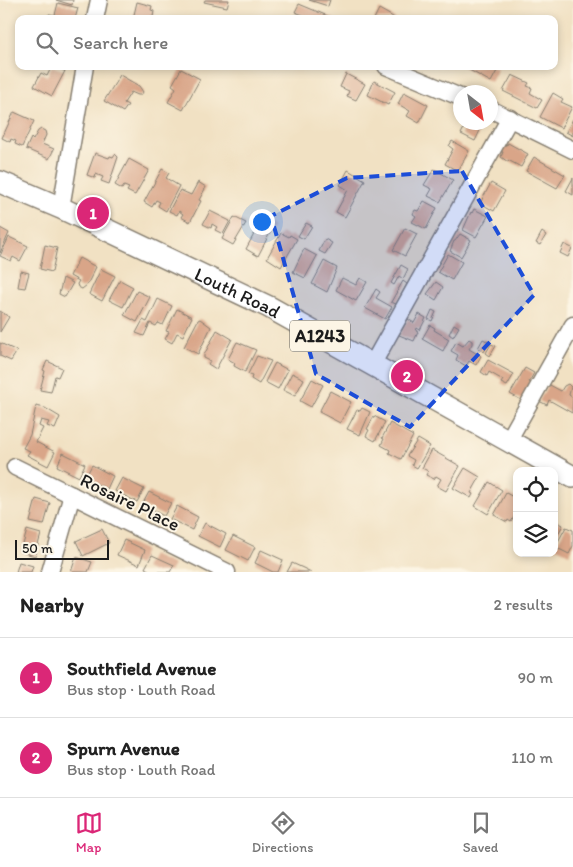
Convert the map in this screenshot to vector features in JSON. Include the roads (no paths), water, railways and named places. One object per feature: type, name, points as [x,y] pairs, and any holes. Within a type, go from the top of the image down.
[{"type":"main road","name":"Louth Road","points":[[0,182],[61,208],[269,307],[573,477]]},
{"type":"street","points":[[96,15],[99,0]]},
{"type":"street","points":[[61,208],[85,70]]},
{"type":"street","points":[[396,70],[453,93]]},
{"type":"street","points":[[498,113],[573,150]]},
{"type":"street","points":[[372,365],[510,118]]},
{"type":"street","points":[[508,441],[573,325]]},
{"type":"street","name":"Rosaire Place","points":[[14,468],[227,572]]},
{"type":"street","points":[[50,572],[72,495]]},
{"type":"place","name":"Southfield Avenue","points":[[93,213]]},
{"type":"place","name":"Spurn Avenue","points":[[407,376]]}]
